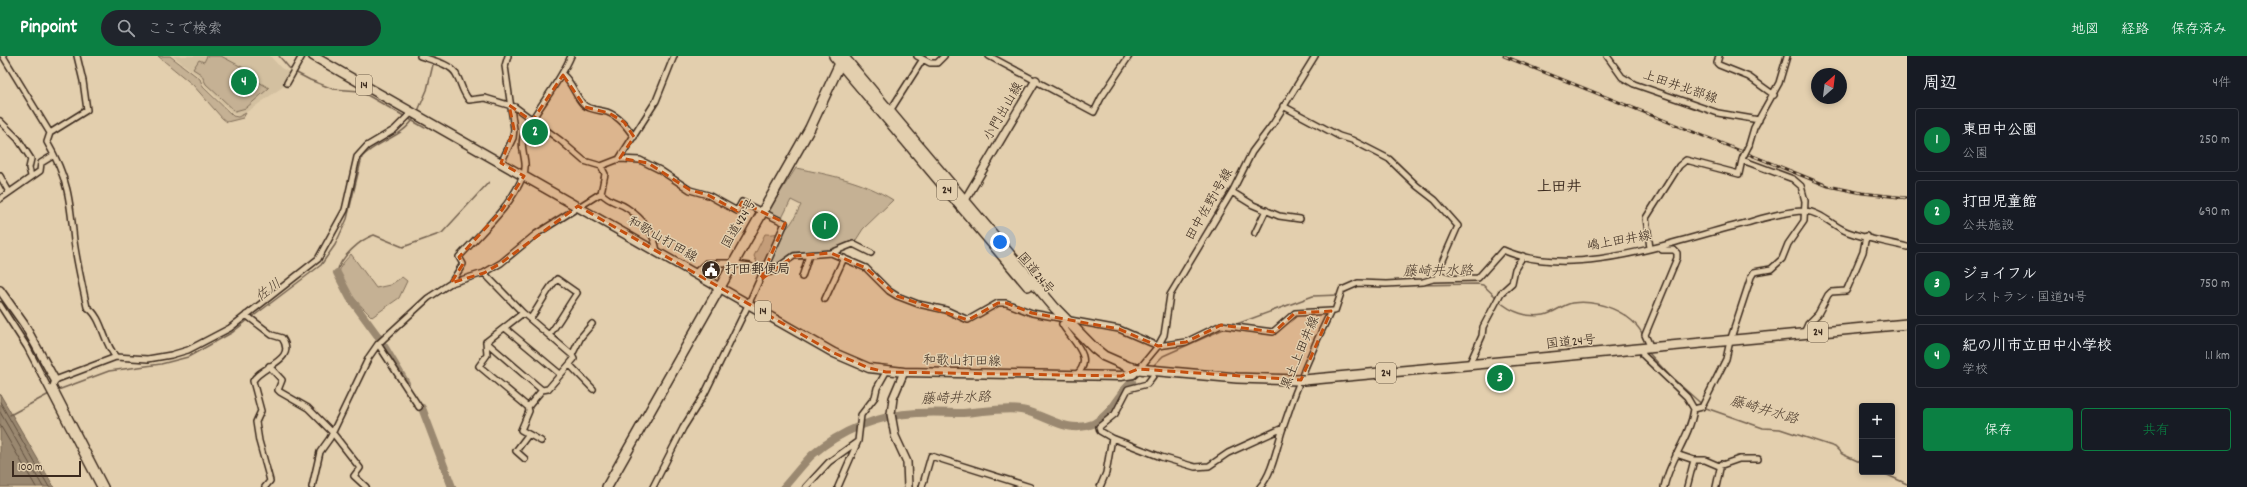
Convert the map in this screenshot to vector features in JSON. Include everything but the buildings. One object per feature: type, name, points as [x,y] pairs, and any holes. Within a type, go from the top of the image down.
[{"type":"highway","name":"国道24号","points":[[834,56],[842,58],[890,111],[965,200],[1083,347],[1098,359],[1136,372],[1153,376],[1301,380],[1468,366],[1907,324]]},
{"type":"highway","name":"国道24号","points":[[842,58],[1055,317],[1063,321]]},
{"type":"highway","name":"国道424号","points":[[607,487],[732,263],[810,128],[842,58]]},
{"type":"highway","name":"国道24号","points":[[1136,372],[1237,378]]},
{"type":"main road","name":"和歌山打田線","points":[[313,56],[851,361],[886,372],[1076,376],[1121,376],[1136,372]]},
{"type":"street","points":[[3,56],[50,133]]},
{"type":"street","points":[[77,56],[84,81],[87,110],[50,133],[46,142],[54,155],[69,193],[74,221],[74,241],[87,307],[93,311],[109,350],[116,357]]},
{"type":"street","points":[[287,83],[302,56]]},
{"type":"street","points":[[420,56],[440,64],[456,73],[461,90],[469,100],[485,98],[510,104],[561,141],[584,161],[601,166],[619,159],[640,160],[648,163],[690,190],[708,195],[737,211],[742,202],[785,223],[749,303],[705,393],[683,428],[653,487]]},
{"type":"street","points":[[501,163],[513,138],[514,130],[505,66],[508,56]]},
{"type":"street","points":[[451,283],[462,264],[459,257],[502,210],[524,176],[526,166],[522,142],[524,133],[563,75],[571,56]]},
{"type":"street","points":[[619,159],[656,101],[674,56]]},
{"type":"street","points":[[917,56],[930,63],[937,63],[944,56]]},
{"type":"street","name":"小門出山線","points":[[965,200],[1036,80],[989,56]]},
{"type":"street","points":[[1036,80],[1094,112],[1101,98],[1128,56]]},
{"type":"street","name":"田中佐野1号線","points":[[1136,372],[1144,366],[1164,335],[1170,295],[1232,192],[1252,152],[1315,56]]},
{"type":"street","name":"上田井北部線","points":[[1607,56],[1622,77],[1634,84],[1718,113],[1759,120]]},
{"type":"street","points":[[1719,56],[1717,63],[1719,65],[1748,77],[1774,95]]},
{"type":"street","points":[[1650,248],[1646,218],[1679,166],[1686,160],[1739,174],[1743,158],[1759,120],[1774,95],[1787,56]]},
{"type":"street","points":[[890,111],[923,59]]},
{"type":"street","points":[[563,75],[568,79],[572,90],[585,107],[609,113],[624,122],[634,137]]},
{"type":"street","points":[[1283,106],[1339,136],[1352,140],[1389,159],[1417,186],[1435,200],[1458,226],[1437,274],[1458,280]]},
{"type":"street","points":[[53,385],[116,357],[148,359],[188,350],[230,328],[291,282],[322,254],[345,210],[357,157],[368,146],[394,130],[413,112]]},
{"type":"street","points":[[0,121],[24,147],[31,159],[29,168],[31,176]]},
{"type":"street","points":[[0,198],[40,171],[41,163],[54,155]]},
{"type":"street","points":[[1694,409],[1702,406],[1726,358],[1730,340],[1751,277],[1754,272],[1766,271],[1778,265],[1804,221],[1806,211],[1803,192],[1793,179],[1743,158]]},
{"type":"street","points":[[312,487],[317,461],[370,356],[378,344],[428,298],[451,283],[484,273],[501,263],[536,234],[578,206],[601,193],[605,174],[601,166]]},
{"type":"street","points":[[0,176],[9,192]]},
{"type":"street","points":[[1232,192],[1279,216],[1300,219]]},
{"type":"street","points":[[601,193],[608,200],[626,207],[637,216],[651,234],[657,251]]},
{"type":"street","points":[[1255,233],[1266,210]]},
{"type":"street","points":[[1806,211],[1820,216],[1847,232],[1907,247]]},
{"type":"street","name":"嶋上田井線","points":[[1331,312],[1335,311],[1342,290],[1358,283],[1386,284],[1423,282],[1433,279],[1458,280],[1478,278],[1503,250],[1523,256],[1552,261],[1599,259],[1659,247],[1758,220],[1806,211]]},
{"type":"street","points":[[1804,333],[1808,324],[1818,314],[1831,292],[1846,291],[1864,252],[1866,236]]},
{"type":"street","points":[[695,273],[706,263],[732,263],[750,266],[763,273],[771,272],[794,256],[831,253],[853,244],[871,253]]},
{"type":"street","points":[[1659,247],[1662,250],[1674,250],[1677,253],[1677,258],[1646,335],[1647,348],[1643,355],[1687,397],[1694,409],[1687,431],[1667,474],[1664,487]]},
{"type":"street","points":[[831,253],[866,268],[889,291],[897,296],[918,304],[946,310],[968,320],[998,303],[1006,303],[1032,313],[1055,317]]},
{"type":"street","points":[[802,277],[809,255]]},
{"type":"street","points":[[1468,366],[1482,336],[1483,327],[1498,299],[1512,283],[1515,268],[1523,256]]},
{"type":"street","points":[[825,299],[844,258]]},
{"type":"street","points":[[484,273],[523,314],[572,354],[574,359],[548,389],[542,390],[528,407],[529,411],[521,430],[541,441]]},
{"type":"street","points":[[530,319],[538,309],[546,291],[557,279],[577,293],[566,308],[562,318],[549,335]]},
{"type":"street","points":[[0,290],[24,324],[53,385],[56,396],[100,487]]},
{"type":"street","points":[[0,305],[53,385]]},
{"type":"street","name":"黒土上田井線","points":[[1158,346],[1186,342],[1220,325],[1273,332],[1295,314],[1331,312]]},
{"type":"street","name":"黒土上田井線","points":[[1260,487],[1279,448],[1283,428],[1313,346],[1331,312]]},
{"type":"street","points":[[486,342],[523,314]]},
{"type":"street","points":[[247,315],[272,335],[284,340],[286,350],[282,358],[269,366],[253,381],[262,411],[256,422],[259,441],[270,477],[270,480],[265,487]]},
{"type":"street","points":[[1063,321],[1119,329],[1158,346]]},
{"type":"street","points":[[1063,321],[1085,358],[1084,366],[1076,376]]},
{"type":"street","points":[[572,354],[581,337],[592,324]]},
{"type":"street","points":[[505,328],[560,374]]},
{"type":"street","points":[[486,342],[542,390]]},
{"type":"street","points":[[486,342],[487,355],[478,366],[528,407]]},
{"type":"street","points":[[378,344],[419,407]]},
{"type":"street","points":[[570,365],[593,389]]},
{"type":"street","points":[[269,366],[282,380],[278,390],[308,408],[332,432],[360,468],[354,476],[366,487]]},
{"type":"street","points":[[838,487],[858,441],[863,409],[872,402],[886,372]]},
{"type":"street","points":[[904,372],[893,398],[891,414],[896,436],[907,462],[908,487]]},
{"type":"street","points":[[1153,376],[1147,384],[1128,389],[1115,414],[1100,426],[1100,431],[1112,438],[1161,457],[1195,467],[1209,466],[1228,453],[1283,428]]},
{"type":"street","points":[[56,396],[105,487]]},
{"type":"street","points":[[525,459],[516,451],[528,435]]},
{"type":"street","points":[[1100,487],[1106,472],[1112,438]]},
{"type":"street","points":[[806,487],[829,462],[858,441]]},
{"type":"street","points":[[1676,454],[1694,460],[1705,460],[1719,466],[1721,464],[1739,459],[1758,460]]},
{"type":"street","points":[[922,487],[931,456],[1030,487]]},
{"type":"street","points":[[1687,487],[1694,460]]},
{"type":"street","points":[[1716,487],[1721,464]]},
{"type":"highlighted area","points":[[563,75],[585,107],[609,113],[624,122],[634,137],[620,158],[648,163],[690,190],[708,195],[737,211],[742,202],[785,223],[760,280],[794,256],[831,253],[866,268],[897,296],[968,320],[998,303],[1006,303],[1032,313],[1119,329],[1158,346],[1186,342],[1221,325],[1274,332],[1295,313],[1331,311],[1301,380],[1138,369],[1121,376],[886,372],[869,368],[834,353],[578,206],[501,263],[484,273],[451,283],[463,264],[459,257],[502,210],[524,176],[501,163],[514,129],[509,105],[532,121]]},
{"type":"shaded area","points":[[158,56],[170,56],[200,79],[203,87],[233,116],[238,117],[246,113],[243,118],[227,122],[193,85]]},
{"type":"shaded area","points":[[173,56],[270,56],[281,68],[291,73],[284,86],[239,116],[233,114],[205,86],[201,78]]},
{"type":"shaded area","points":[[207,56],[221,56],[255,74],[252,78],[269,88],[246,108],[235,111],[206,84],[201,74],[193,69],[199,60],[204,62]]},
{"type":"shaded area","points":[[796,168],[858,183],[882,193],[893,200],[863,229],[856,240],[831,250],[793,252],[768,270],[759,267],[754,256],[765,234],[779,233],[788,227],[801,205],[791,200],[782,218],[768,211]]},
{"type":"shaded area","points":[[351,254],[376,288],[390,285],[402,277],[407,281],[399,298],[372,317],[346,288],[342,281],[340,269]]},
{"type":"water","points":[[0,394],[54,487],[0,487]]},
{"type":"waterway","points":[[279,56],[291,70],[310,80],[333,89],[360,91],[425,128]]},
{"type":"waterway","name":"佐川","points":[[418,111],[427,90],[435,56]]},
{"type":"waterway","name":"佐川","points":[[251,318],[321,265],[335,245],[347,219],[362,157],[375,147],[403,130],[414,118]]},
{"type":"waterway","points":[[337,273],[346,255],[357,245],[374,235],[403,247],[442,233],[489,182]]},
{"type":"waterway","name":"藤崎井水路","points":[[337,273],[350,298],[380,339]]},
{"type":"waterway","name":"藤崎井水路","points":[[1352,288],[1358,286],[1477,284],[1483,285],[1497,298]]},
{"type":"waterway","name":"藤崎井水路","points":[[1342,295],[1349,289]]},
{"type":"waterway","name":"藤崎井水路","points":[[1234,325],[1313,296],[1339,295]]},
{"type":"waterway","name":"藤崎井水路","points":[[1499,301],[1514,311],[1532,316],[1548,314],[1572,303],[1582,302],[1603,305],[1622,314],[1638,327],[1643,335]]},
{"type":"waterway","name":"佐川","points":[[58,390],[109,371],[161,364],[188,357],[233,332],[248,320]]},
{"type":"waterway","name":"藤崎井水路","points":[[1154,365],[1163,356],[1228,327]]},
{"type":"waterway","name":"藤崎井水路","points":[[384,346],[406,383]]},
{"type":"waterway","name":"藤崎井水路","points":[[1648,352],[1669,375],[1706,408],[1763,428],[1780,429],[1835,447],[1842,454],[1859,462]]},
{"type":"waterway","name":"藤崎井水路","points":[[784,487],[808,459],[823,446],[861,425],[903,414],[963,413],[1015,409],[1030,412],[1056,423],[1074,427],[1083,427],[1100,420],[1110,410],[1122,392],[1132,382]]},
{"type":"waterway","name":"佐川","points":[[10,415],[51,393]]},
{"type":"waterway","name":"藤崎井水路","points":[[422,408],[452,487]]},
{"type":"waterway","name":"藤崎井水路","points":[[1888,475],[1907,484]]},
{"type":"railway","points":[[1504,56],[1828,186],[1862,193],[1907,198]]},
{"type":"place","name":"紀の川市立田中小学校","points":[[244,82]]},
{"type":"place","name":"打田児童館","points":[[535,132]]},
{"type":"place","name":"東田中公園","points":[[825,226]]},
{"type":"place","name":"打田郵便局","points":[[711,270]]},
{"type":"place","name":"ジョイフル","points":[[1500,378]]},
{"type":"district","name":"上田井","points":[[1559,188]]}]
